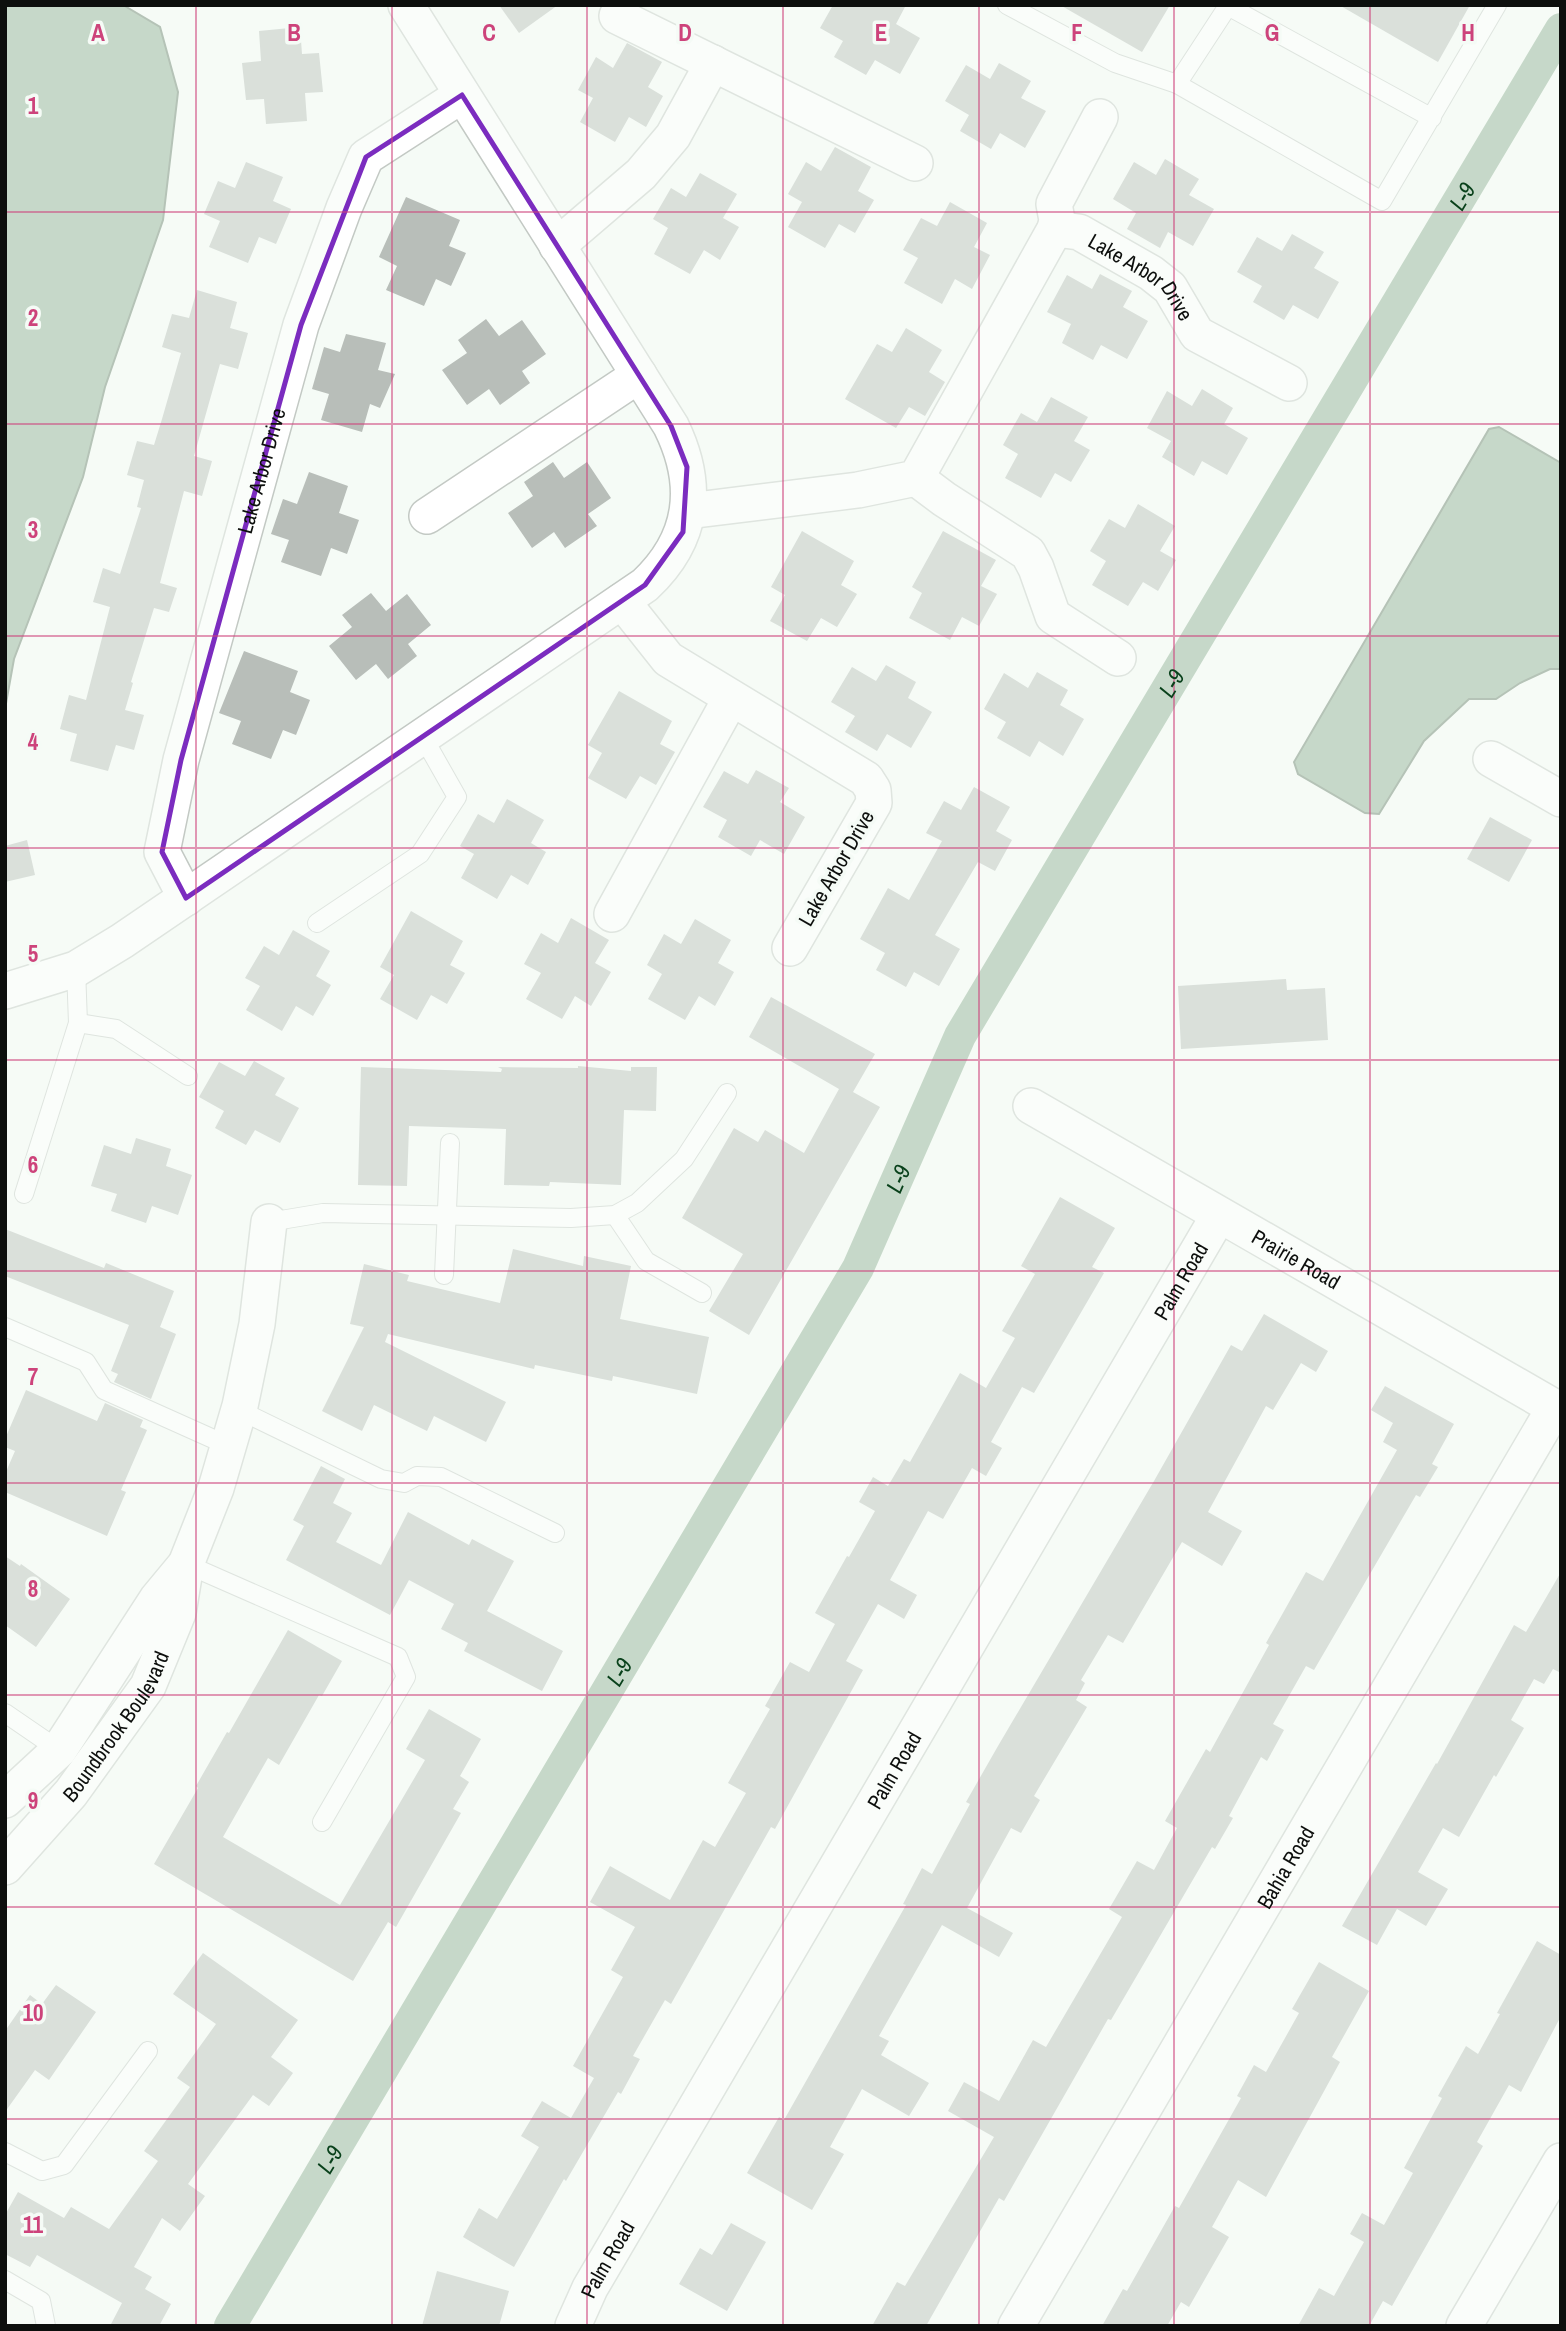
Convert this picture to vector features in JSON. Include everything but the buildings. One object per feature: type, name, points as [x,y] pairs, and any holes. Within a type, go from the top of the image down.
[{"type":"street","points":[[5,991],[76,968],[186,898],[645,585],[661,570],[674,552],[683,532],[690,489],[681,447],[639,375],[406,5]]},
{"type":"street","points":[[617,16],[915,163]]},
{"type":"street","points":[[557,246],[641,174],[673,136],[713,63]]},
{"type":"street","name":"Lake Arbor Drive","points":[[186,898],[162,852],[181,760],[301,324],[366,157],[462,95]]},
{"type":"street","name":"Lake Arbor Drive","points":[[916,478],[1055,229],[1057,220],[1054,204],[1100,117]]},
{"type":"street","name":"Lake Arbor Drive","points":[[1055,229],[1079,232],[1151,273],[1170,288],[1197,334],[1289,383]]},
{"type":"street","points":[[427,516],[639,375]]},
{"type":"street","points":[[688,511],[859,490],[916,478],[1028,553],[1053,616],[1118,658]]},
{"type":"street","name":"Lake Arbor Drive","points":[[622,601],[668,659],[866,779],[873,790],[874,803],[790,948]]},
{"type":"street","points":[[612,914],[731,698]]},
{"type":"street","points":[[1490,759],[1561,799]]},
{"type":"street","name":"Prairie Road","points":[[1031,1106],[1558,1409]]},
{"type":"street","name":"Palm Road","points":[[573,2326],[604,2264],[1219,1215]]},
{"type":"street","name":"Boundbrook Boulevard","points":[[5,1867],[71,1793],[148,1686],[178,1613],[186,1564],[216,1488],[239,1410],[257,1324],[269,1222]]},
{"type":"street","name":"Bahia Road","points":[[1016,2326],[1558,1409]]},
{"type":"street","name":"Boundbrook Boulevard","points":[[5,1800],[59,1750],[157,1599],[186,1564]]},
{"type":"street","points":[[1464,2326],[1561,2161]]},
{"type":"lane","points":[[1007,5],[1115,63],[1177,84],[1382,201],[1497,5]]},
{"type":"lane","points":[[1177,84],[1228,6],[1432,118]]},
{"type":"lane","points":[[317,923],[420,854],[457,797],[423,737]]},
{"type":"lane","points":[[24,1194],[78,1023],[76,968]]},
{"type":"lane","points":[[78,1023],[116,1030],[188,1076]]},
{"type":"lane","points":[[269,1222],[323,1213],[571,1218],[615,1215],[637,1203],[684,1159],[727,1093]]},
{"type":"lane","points":[[444,1275],[450,1143]]},
{"type":"lane","points":[[615,1215],[646,1261],[702,1293]]},
{"type":"lane","points":[[5,1327],[86,1362],[104,1390],[229,1446]]},
{"type":"lane","points":[[239,1410],[381,1479],[404,1483],[417,1476],[441,1478],[555,1533]]},
{"type":"lane","points":[[186,1564],[398,1657],[406,1677],[322,1822]]},
{"type":"lane","points":[[5,1713],[59,1750]]},
{"type":"lane","points":[[6,2154],[42,2171],[64,2165],[148,2051]]},
{"type":"lane","points":[[5,2280],[41,2301],[46,2326]]},
{"type":"highlighted area","points":[[462,95],[671,426],[687,467],[683,532],[645,585],[186,898],[162,852],[181,760],[301,325],[366,157]]},
{"type":"shaded area","points":[[5,5],[123,5],[160,27],[178,92],[163,220],[105,387],[83,477],[14,659],[5,709]]},
{"type":"shaded area","points":[[1499,427],[1561,463],[1561,669],[1550,669],[1520,683],[1496,699],[1469,699],[1424,741],[1379,814],[1365,813],[1298,774],[1294,762],[1489,429]]},
{"type":"waterway","name":"L-9","points":[[230,2326],[858,1268],[960,1036],[1561,29]]}]
